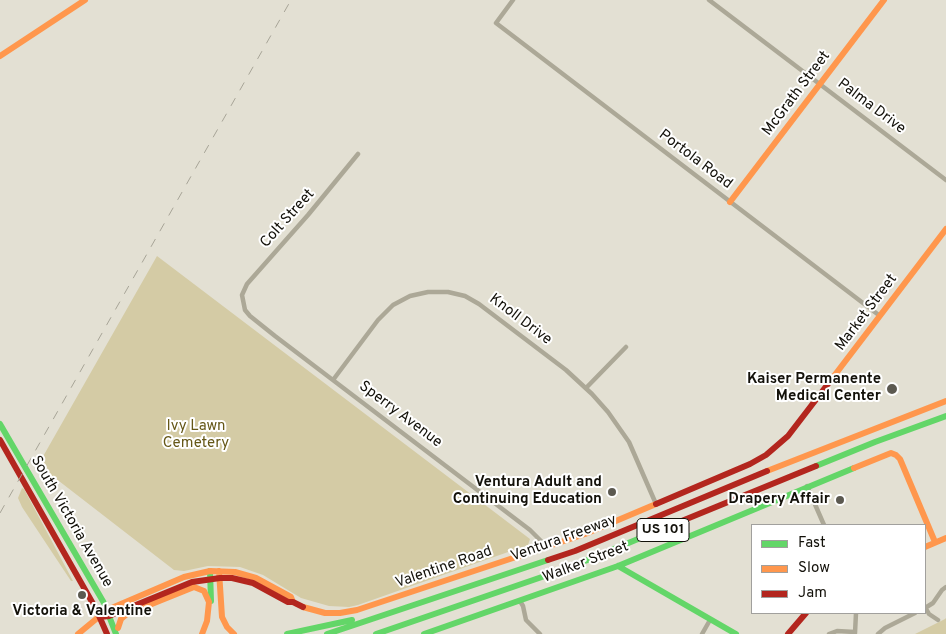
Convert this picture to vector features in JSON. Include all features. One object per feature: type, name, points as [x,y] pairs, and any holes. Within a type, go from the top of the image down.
[{"type":"main road","points":[[0,56],[85,0]]},
{"type":"main road","name":"McGrath Street","points":[[730,202],[884,0]]},
{"type":"main road","name":"Market Street","points":[[766,455],[783,442],[793,431],[946,229]]},
{"type":"main road","name":"Ventura Freeway","points":[[327,634],[575,550],[798,458],[946,401]]},
{"type":"main road","name":"Ventura Freeway","points":[[376,634],[568,568],[875,442],[946,416]]},
{"type":"main road","name":"South Victoria Avenue","points":[[0,424],[118,632]]},
{"type":"main road","name":"South Victoria Avenue","points":[[0,440],[100,617],[106,634]]},
{"type":"main road","name":"Walker Street","points":[[424,634],[618,566],[807,486],[879,457],[893,454],[900,459],[935,542]]},
{"type":"main road","name":"Valentine Road","points":[[100,617],[178,580],[192,575],[219,574],[253,583],[288,602],[293,602],[305,608],[335,614],[357,610],[585,534],[750,464],[766,455]]},
{"type":"main road","points":[[926,546],[946,538]]},
{"type":"main road","points":[[618,566],[736,634]]},
{"type":"main road","points":[[219,574],[222,617],[227,627],[234,634]]},
{"type":"main road","points":[[202,634],[212,600],[211,575]]},
{"type":"main road","name":"Valentine Road","points":[[108,613],[134,606],[211,575]]},
{"type":"main road","points":[[155,597],[158,592],[175,585],[178,580]]},
{"type":"main road","points":[[118,632],[121,619],[127,614],[190,588],[199,588],[205,593],[209,600],[209,609]]},
{"type":"main road","points":[[118,632],[121,618],[134,606]]},
{"type":"main road","points":[[788,634],[805,614]]},
{"type":"main road","points":[[78,634],[100,617]]},
{"type":"main road","points":[[287,634],[361,618],[377,618]]},
{"type":"street","name":"Portola Road","points":[[513,0],[496,23],[880,316]]},
{"type":"street","name":"Palma Drive","points":[[709,0],[946,180]]},
{"type":"street","name":"Colt Street","points":[[242,302],[242,295],[246,284],[308,215],[358,154]]},
{"type":"street","name":"Knoll Drive","points":[[332,380],[378,320],[393,305],[416,294],[441,291],[458,294],[478,304],[569,372],[586,388],[608,412],[626,437],[656,504]]},
{"type":"street","name":"Sperry Avenue","points":[[242,302],[250,316],[530,530],[546,546]]},
{"type":"street","points":[[586,388],[626,347]]},
{"type":"street","points":[[807,486],[824,524]]},
{"type":"street","points":[[926,606],[933,603],[946,587]]},
{"type":"street","points":[[520,601],[526,620],[540,634]]},
{"type":"street","points":[[926,609],[929,614],[938,620]]},
{"type":"street","points":[[829,634],[837,631],[855,633],[856,614]]},
{"type":"street","points":[[878,634],[885,628],[913,614]]},
{"type":"street","points":[[702,634],[710,620]]},
{"type":"green space","name":"Ivy Lawn Cemetery","points":[[157,256],[530,539],[528,545],[358,605],[349,607],[329,606],[301,598],[263,575],[240,567],[208,566],[184,571],[174,570],[46,471],[41,460]]},
{"type":"green space","points":[[22,488],[73,581],[71,581],[22,507],[18,498]]},
{"type":"green space","points":[[945,619],[946,634],[915,634]]},
{"type":"railway","points":[[0,513],[291,0]]},
{"type":"traffic: fast","points":[[816,466],[946,416]]},
{"type":"traffic: fast","points":[[0,424],[104,603],[116,634]]},
{"type":"traffic: fast","points":[[424,634],[618,566],[854,468]]},
{"type":"traffic: fast","points":[[376,634],[568,568],[667,527]]},
{"type":"traffic: fast","points":[[327,634],[548,560]]},
{"type":"traffic: fast","points":[[618,566],[736,634]]},
{"type":"traffic: fast","points":[[210,571],[211,601]]},
{"type":"traffic: fast","points":[[287,634],[352,620]]},
{"type":"traffic: slow","points":[[0,56],[85,0]]},
{"type":"traffic: slow","points":[[730,202],[884,0]]},
{"type":"traffic: slow","points":[[831,380],[946,229]]},
{"type":"traffic: slow","points":[[767,471],[946,401]]},
{"type":"traffic: slow","points":[[854,468],[891,453],[896,455],[900,459],[935,542]]},
{"type":"traffic: slow","points":[[303,607],[325,613],[357,610],[585,534],[656,504]]},
{"type":"traffic: slow","points":[[926,547],[946,538]]},
{"type":"traffic: slow","points":[[78,634],[107,610],[184,577],[210,571],[235,572],[256,578],[291,597],[293,602]]},
{"type":"traffic: slow","points":[[219,571],[222,617],[227,627],[234,634]]},
{"type":"traffic: slow","points":[[118,628],[121,619],[127,614],[194,587],[204,591],[209,602],[207,621],[202,634]]},
{"type":"traffic: jam","points":[[656,504],[750,464],[766,455],[788,436],[831,380]]},
{"type":"traffic: jam","points":[[0,440],[96,609],[107,634]]},
{"type":"traffic: jam","points":[[667,527],[816,466]]},
{"type":"traffic: jam","points":[[548,560],[575,551],[767,471]]},
{"type":"traffic: jam","points":[[100,617],[109,616],[192,582],[220,578],[232,578],[253,583],[288,602],[293,602],[303,607]]},
{"type":"traffic: jam","points":[[788,634],[805,614]]},
{"type":"place","name":"Kaiser Permanente Medical Center","points":[[892,389]]},
{"type":"place","name":"Ventura Adult and Continuing Education","points":[[612,492]]},
{"type":"place","name":"Drapery Affair","points":[[840,500]]},
{"type":"place","name":"Victoria & Valentine","points":[[82,595]]}]
